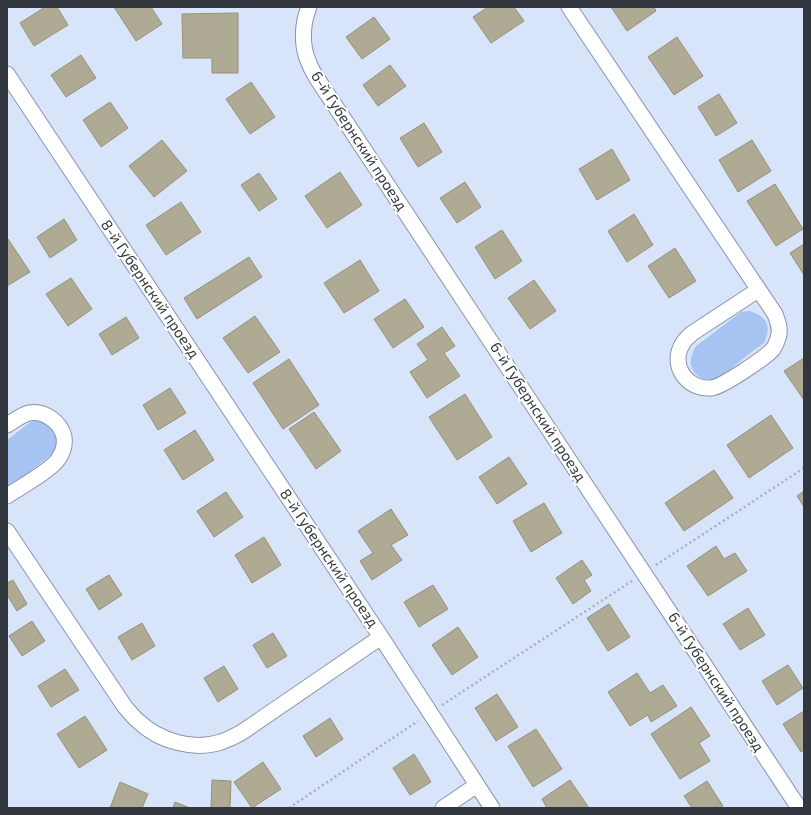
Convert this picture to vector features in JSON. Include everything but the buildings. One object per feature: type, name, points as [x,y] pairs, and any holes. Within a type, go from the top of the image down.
[{"type":"street","name":"6-й Губернский проезд","points":[[309,7],[304,27],[304,44],[308,63],[318,80],[800,808]]},
{"type":"street","points":[[568,7],[775,314],[779,325],[779,337],[774,348],[766,356],[724,384],[713,388],[702,388],[691,384],[683,375],[678,364],[678,353],[683,342],[691,334],[758,290]]},
{"type":"street","name":"8-й Губернский проезд","points":[[7,74],[381,636],[236,736],[220,742],[202,745],[184,744],[151,732],[125,707],[7,531]]},
{"type":"street","points":[[7,425],[18,417],[29,413],[41,413],[51,418],[59,426],[64,437],[63,449],[59,459],[50,467],[7,496]]},
{"type":"street","points":[[381,636],[492,808]]},
{"type":"street","points":[[443,808],[477,785]]},
{"type":"path","points":[[289,808],[430,713],[804,468]]},
{"type":"shaded area","points":[[749,311],[760,316],[766,322],[768,332],[764,343],[717,378],[705,379],[699,377],[692,369],[691,365],[692,356],[696,346],[741,312]]},
{"type":"shaded area","points":[[32,421],[47,421],[59,437],[55,452],[12,485],[7,487],[7,440]]}]
